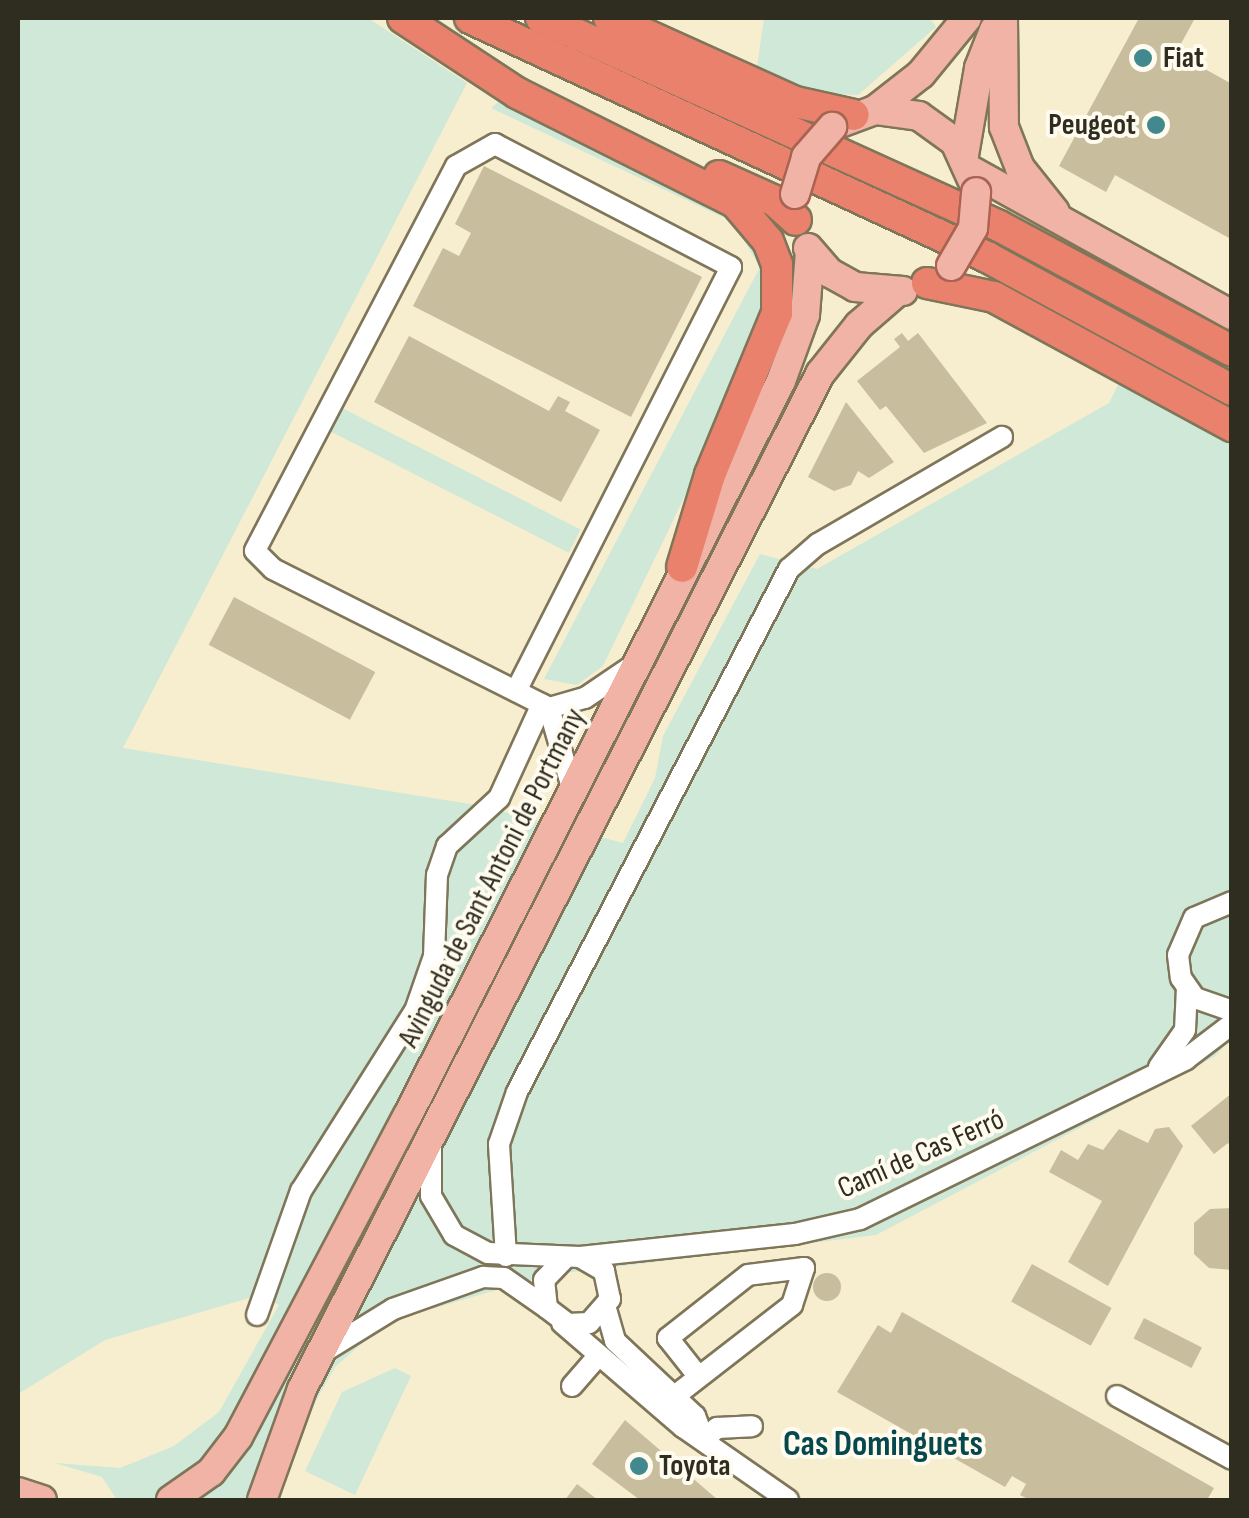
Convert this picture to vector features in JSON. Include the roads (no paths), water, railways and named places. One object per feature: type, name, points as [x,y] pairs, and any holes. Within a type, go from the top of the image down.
[{"type":"highway","points":[[403,18],[620,131],[796,207]]},
{"type":"highway","points":[[403,18],[517,93],[735,202],[768,240],[777,264],[777,313],[710,475],[682,567]]},
{"type":"highway","points":[[470,18],[987,257],[1232,390]]},
{"type":"highway","points":[[541,18],[999,226],[1232,351]]},
{"type":"highway","points":[[609,18],[796,102],[854,118]]},
{"type":"highway","points":[[939,274],[994,298],[1232,426]]},
{"type":"main road","points":[[262,1500],[274,1454],[320,1356],[820,374],[859,325],[897,292],[939,274],[973,228],[971,172],[979,68],[1002,18]]},
{"type":"main road","points":[[1002,18],[1000,107],[1010,148],[1035,192],[1066,224]]},
{"type":"main road","points":[[897,292],[855,287],[810,252],[796,207],[806,156],[854,118],[921,74],[956,23]]},
{"type":"main road","points":[[854,118],[905,112],[933,123],[971,172],[1232,315]]},
{"type":"main road","name":"Avinguda de Sant Antoni de Portmany","points":[[171,1500],[211,1472],[238,1437],[573,790],[797,343],[810,252]]},
{"type":"main road","points":[[18,1492],[42,1500]]},
{"type":"street","points":[[516,691],[731,267],[496,144],[456,166],[255,550],[273,569],[516,691],[546,706],[585,698],[638,662]]},
{"type":"street","points":[[506,1256],[499,1144],[516,1092],[789,570],[818,544],[1002,437]]},
{"type":"street","points":[[546,706],[573,790]]},
{"type":"street","points":[[257,1315],[301,1190],[416,1011],[434,956],[437,875],[447,846],[499,798],[546,706]]},
{"type":"street","name":"Camí de Cas Ferró","points":[[1150,1076],[1179,1047],[1187,988],[1178,967],[1182,937],[1203,911],[1232,902]]},
{"type":"street","points":[[1187,988],[1206,1005],[1232,1011]]},
{"type":"street","name":"Camí de Cas Ferró","points":[[432,1136],[431,1196],[441,1222],[470,1246],[506,1256],[571,1259],[795,1234],[860,1219],[1150,1076],[1232,1024]]},
{"type":"street","points":[[644,1248],[611,1286],[606,1309],[615,1341],[696,1416],[704,1440]]},
{"type":"street","points":[[552,1314],[544,1280],[571,1259],[597,1264],[611,1286]]},
{"type":"street","points":[[676,1395],[792,1305],[804,1268],[748,1276],[668,1338],[698,1376]]},
{"type":"street","points":[[320,1356],[392,1309],[483,1278],[504,1278],[777,1498]]},
{"type":"street","points":[[552,1314],[579,1326],[606,1309]]},
{"type":"street","points":[[572,1386],[598,1356]]},
{"type":"street","points":[[1117,1396],[1232,1459]]},
{"type":"street","points":[[704,1440],[717,1428],[752,1426]]},
{"type":"place","name":"Fiat","points":[[1143,58]]},
{"type":"place","name":"Peugeot","points":[[1156,125]]},
{"type":"place","name":"Toyota","points":[[639,1466]]},
{"type":"district","name":"Cas Dominguets","points":[[883,1445]]}]
